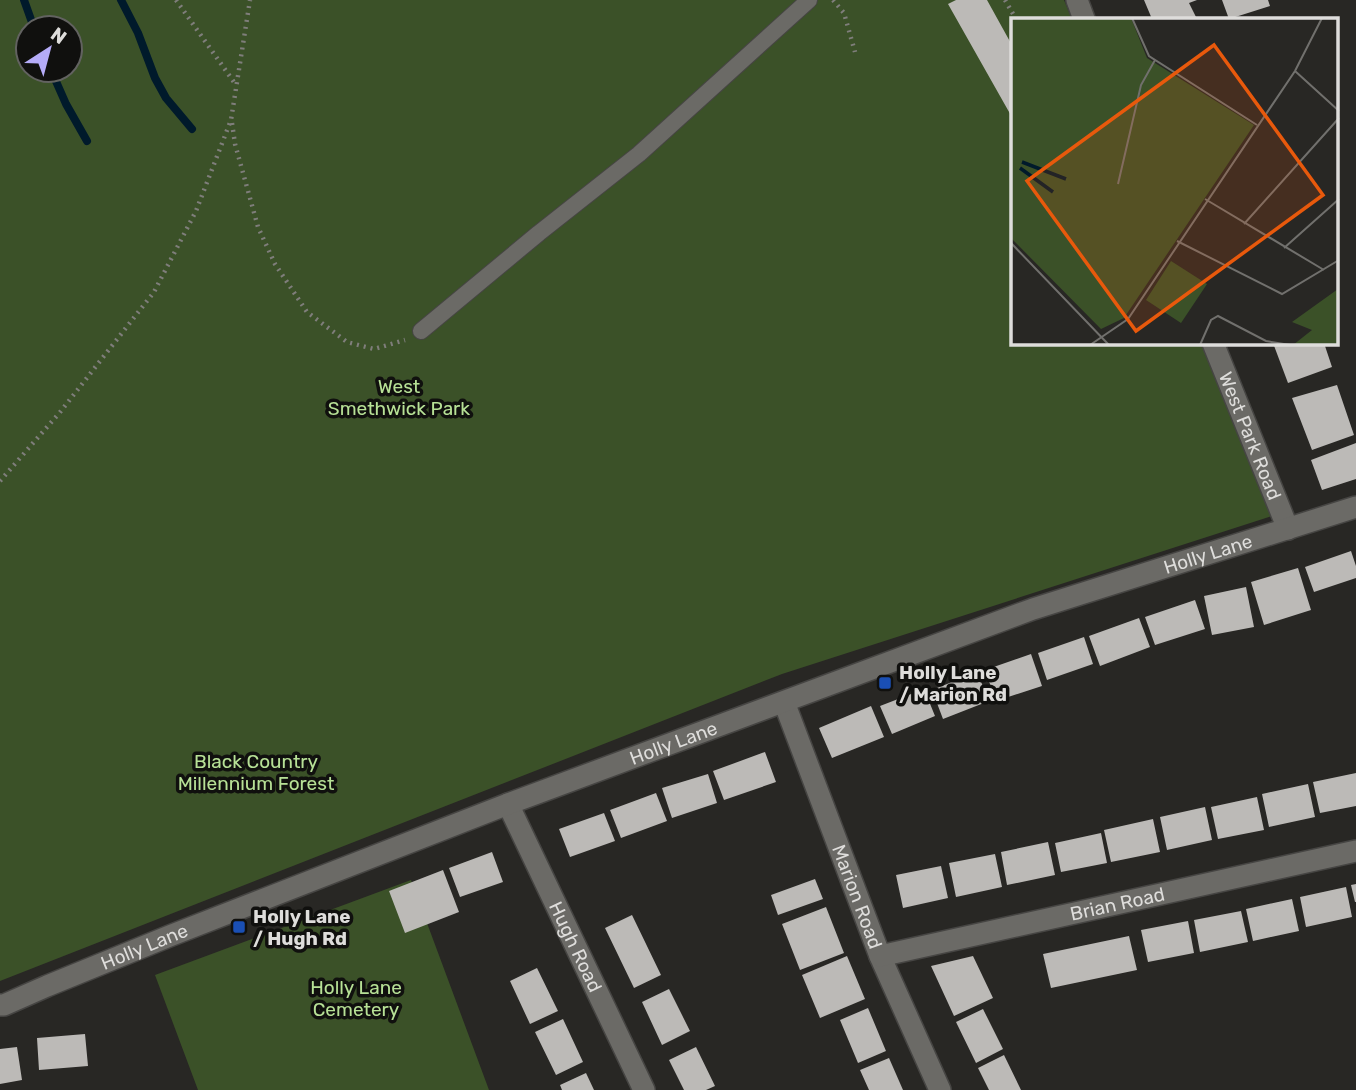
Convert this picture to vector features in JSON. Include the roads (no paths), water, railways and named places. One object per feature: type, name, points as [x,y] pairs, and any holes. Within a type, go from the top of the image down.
[{"type":"street","points":[[1077,0],[1084,18]]},
{"type":"street","name":"West Park Road","points":[[1214,345],[1288,529]]},
{"type":"street","name":"Holly Lane","points":[[0,1005],[508,804],[1033,610],[1356,507]]},
{"type":"street","name":"Marion Road","points":[[784,702],[880,956],[940,1090]]},
{"type":"street","name":"Hugh Road","points":[[508,804],[644,1090]]},
{"type":"street","name":"Brian Road","points":[[880,956],[1356,851]]},
{"type":"lane","points":[[421,331],[639,153],[809,0]]},
{"type":"waterway","points":[[24,0],[29,14]]},
{"type":"waterway","points":[[121,0],[166,98],[192,129]]},
{"type":"waterway","points":[[57,84],[87,141]]},
{"type":"place","name":"Holly Lane / Marion Rd","points":[[885,683]]},
{"type":"place","name":"Holly Lane / Hugh Rd","points":[[239,927]]},
{"type":"park label","name":"West Smethwick Park","points":[[399,397]]},
{"type":"park label","name":"Black Country Millennium Forest","points":[[256,772]]},
{"type":"park label","name":"Holly Lane Cemetery","points":[[356,998]]}]
